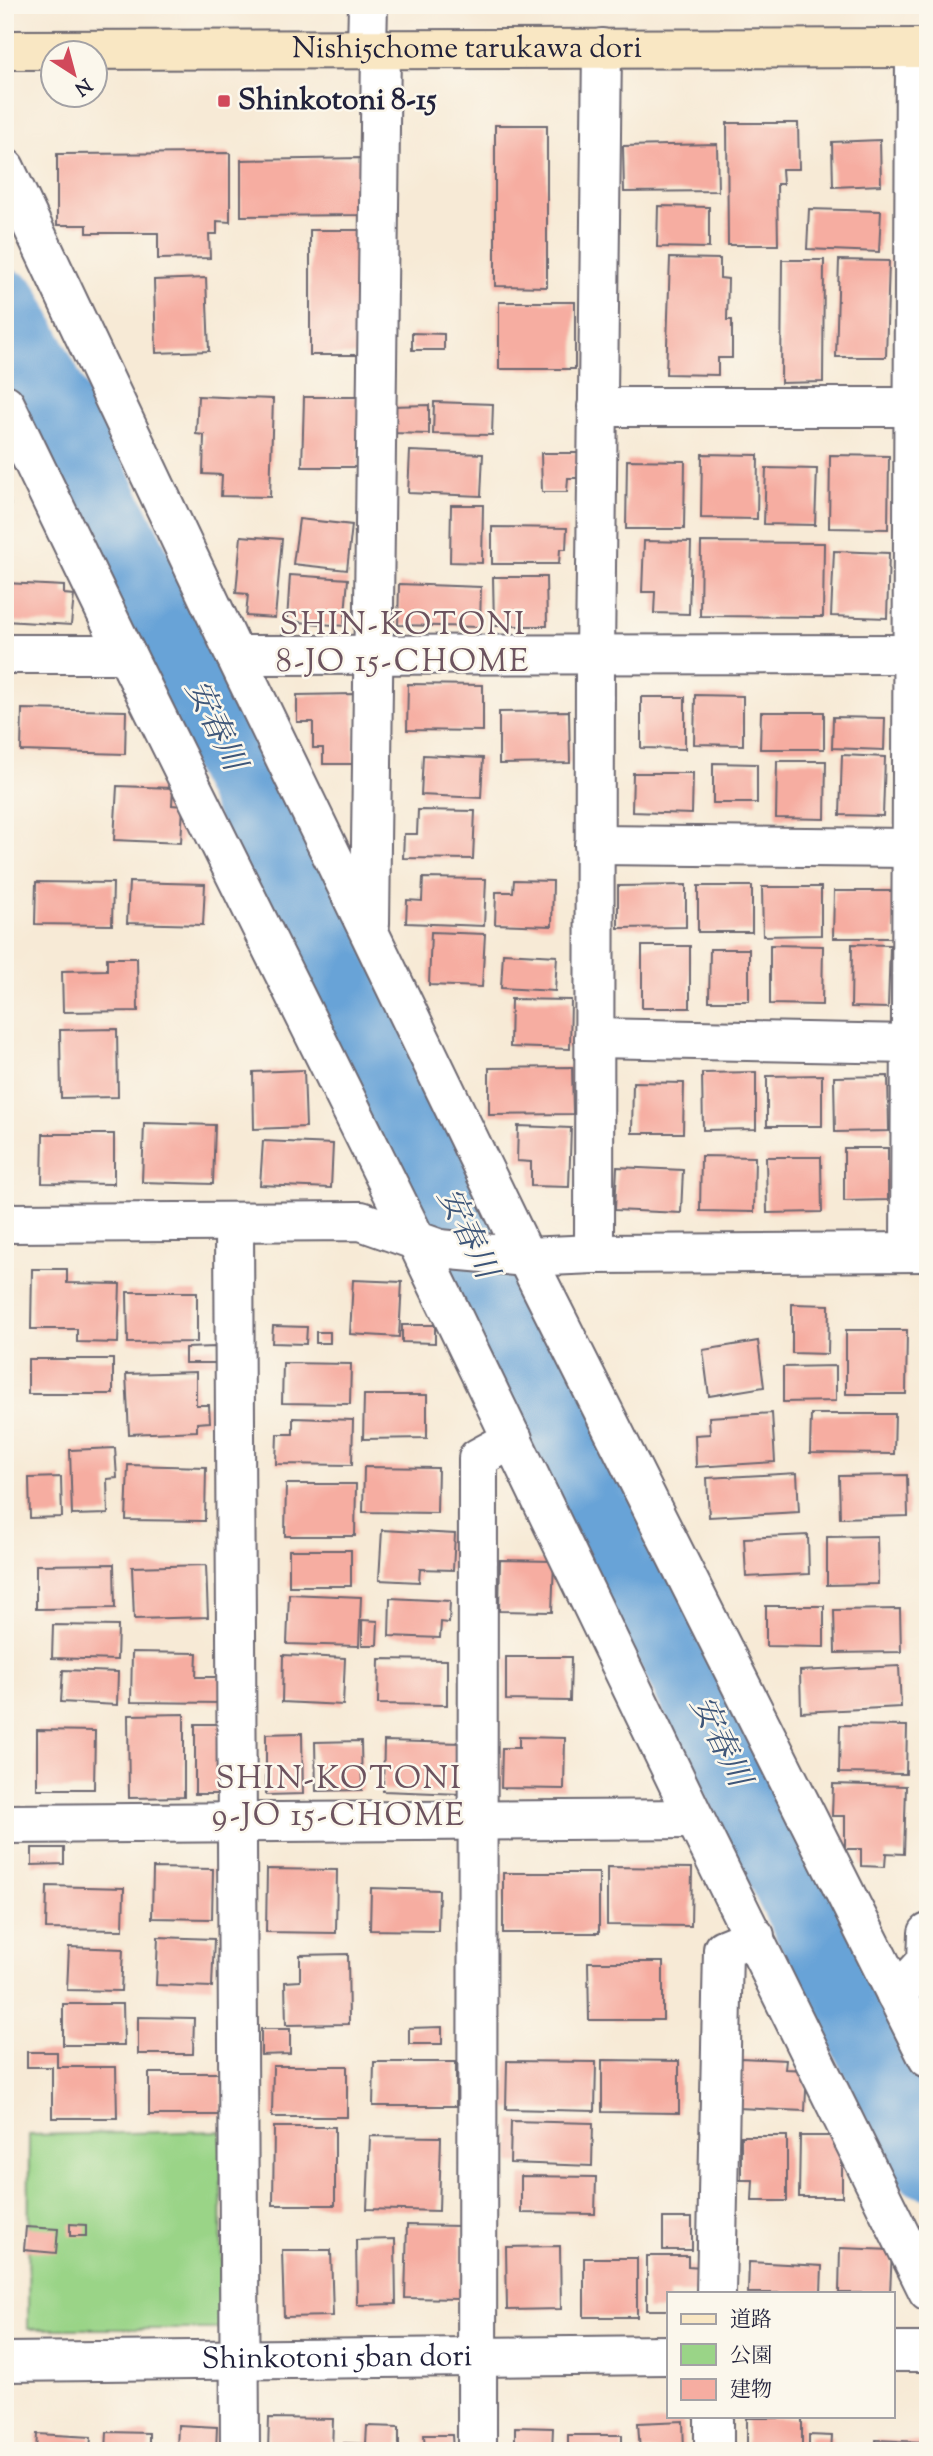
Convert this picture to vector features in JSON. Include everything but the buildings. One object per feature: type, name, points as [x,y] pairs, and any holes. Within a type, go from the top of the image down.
[{"type":"main road","name":"Nishi5chome tarukawa dori","points":[[5,50],[922,48]]},
{"type":"street","points":[[368,5],[374,48],[370,931]]},
{"type":"street","points":[[594,1254],[595,655],[602,48]]},
{"type":"street","points":[[5,1223],[361,1221],[428,1245],[517,1257],[919,1252],[909,1044],[911,848],[920,654],[915,407],[922,48]]},
{"type":"street","points":[[5,167],[235,655],[370,931],[517,1257],[928,2058]]},
{"type":"street","points":[[5,404],[125,654],[428,1245],[513,1439],[695,1819],[928,2291]]},
{"type":"street","points":[[597,407],[915,407]]},
{"type":"street","points":[[5,654],[125,654]]},
{"type":"street","points":[[235,655],[920,654]]},
{"type":"street","points":[[594,845],[911,848]]},
{"type":"street","points":[[594,1038],[909,1044]]},
{"type":"street","points":[[234,1223],[240,2451]]},
{"type":"street","points":[[477,2451],[478,1458],[513,1439]]},
{"type":"street","points":[[5,1824],[695,1819]]},
{"type":"street","points":[[896,1995],[927,1961],[928,1933]]},
{"type":"street","points":[[716,2292],[723,1949],[755,1936]]},
{"type":"street","points":[[894,2352],[928,2352]]},
{"type":"street","name":"Shinkotoni 5ban dori","points":[[5,2362],[667,2355]]},
{"type":"street","points":[[715,2418],[715,2451]]},
{"type":"green space","points":[[221,2131],[222,2329],[28,2329],[29,2135]]},
{"type":"waterway","name":"安春川","points":[[5,306],[928,2162]]},
{"type":"place","name":"Shinkotoni 8-15","points":[[224,101]]},
{"type":"district","name":"SHIN-KOTONI 8-JO 15-CHOME","points":[[403,644]]},
{"type":"district","name":"SHIN-KOTONI 9-JO 15-CHOME","points":[[339,1798]]}]
